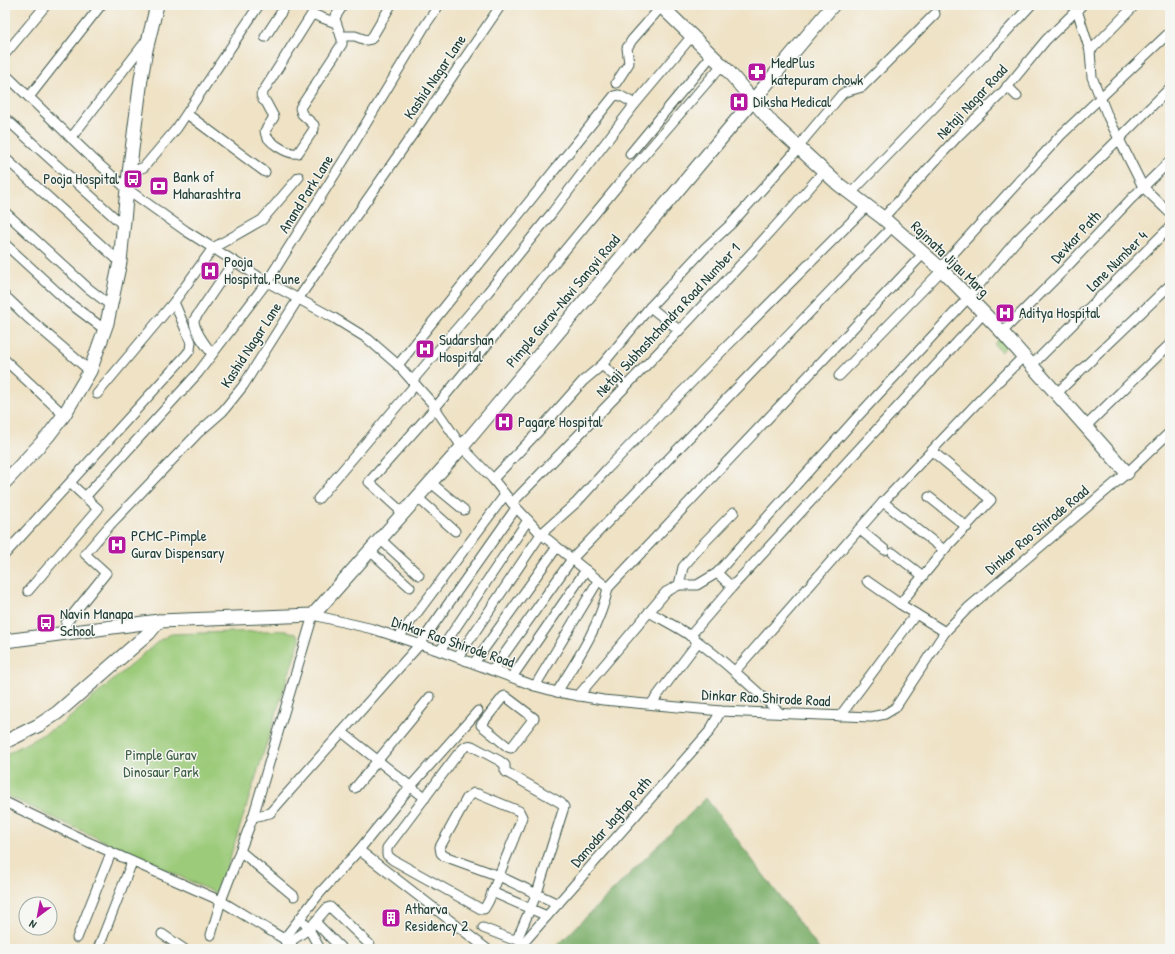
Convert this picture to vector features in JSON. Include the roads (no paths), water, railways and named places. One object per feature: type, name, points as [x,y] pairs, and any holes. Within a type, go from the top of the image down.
[{"type":"street","points":[[5,54],[46,5]]},
{"type":"street","points":[[29,97],[101,5]]},
{"type":"street","points":[[5,482],[48,436],[64,415],[90,371],[104,329],[120,262],[127,189],[140,87],[149,37],[157,5]]},
{"type":"street","points":[[129,172],[144,167],[177,128],[259,5]]},
{"type":"street","points":[[265,37],[286,5]]},
{"type":"street","points":[[336,23],[312,14],[261,95],[274,117],[265,131],[266,136],[271,142],[292,153],[298,153],[314,129],[314,125],[302,114],[300,108],[342,44],[341,36],[336,23],[336,16],[343,5]]},
{"type":"street","points":[[341,36],[355,36],[366,40],[371,39],[391,5]]},
{"type":"street","name":"Anand Park Lane","points":[[86,496],[198,373],[267,282],[439,5]]},
{"type":"street","name":"Kashid Nagar Lane","points":[[67,633],[66,624],[106,573],[85,554],[110,525],[199,432],[223,411],[243,386],[298,299],[501,5]]},
{"type":"street","name":"Pimple Gurav-Navi Sangvi Road","points":[[313,615],[462,447],[833,5]]},
{"type":"street","points":[[851,193],[986,54],[1031,5]]},
{"type":"street","points":[[1090,51],[1135,5]]},
{"type":"street","points":[[616,83],[629,62],[627,48],[661,6]]},
{"type":"street","name":"Rajmata Jijau Marg","points":[[661,6],[722,65],[774,124],[799,148],[824,171],[924,253],[941,269],[1002,332],[1127,472]]},
{"type":"street","points":[[1077,7],[1090,51],[1092,77],[1108,118],[1143,187],[1170,213]]},
{"type":"street","name":"Netaji Nagar Road","points":[[493,670],[572,559],[888,223],[958,135],[1007,86],[1046,40],[1077,7]]},
{"type":"street","points":[[492,479],[536,434],[583,381],[602,365],[650,307],[705,248],[731,224],[799,148],[805,138],[842,94],[862,87],[935,14]]},
{"type":"street","points":[[839,376],[941,269],[1061,135],[1170,32]]},
{"type":"street","points":[[318,499],[483,298],[635,104],[692,36]]},
{"type":"street","points":[[71,138],[149,37]]},
{"type":"street","points":[[630,154],[712,56]]},
{"type":"street","points":[[403,513],[369,482],[435,408],[625,177],[722,65]]},
{"type":"street","points":[[5,74],[71,138],[127,189],[186,231],[267,282],[334,318],[368,339],[398,365],[414,383],[435,408],[462,447],[541,534],[608,588]]},
{"type":"street","points":[[1007,86],[1017,96]]},
{"type":"street","points":[[578,696],[666,592],[679,585],[697,585],[717,573],[968,298],[1016,241],[1170,88]]},
{"type":"street","points":[[398,365],[614,96],[620,94],[635,104]]},
{"type":"street","points":[[187,114],[265,172]]},
{"type":"street","points":[[5,118],[124,226]]},
{"type":"street","points":[[5,158],[120,262]]},
{"type":"street","name":"Devkar Path","points":[[1002,332],[1170,161]]},
{"type":"street","name":"Netaji Subhashchandra Road Number 1","points":[[252,817],[270,813],[420,644],[514,505],[776,227],[824,171]]},
{"type":"street","points":[[96,394],[174,302],[213,248],[262,220],[299,177]]},
{"type":"street","points":[[458,657],[541,534],[577,502],[684,391],[867,206]]},
{"type":"street","points":[[5,212],[88,288],[110,305]]},
{"type":"street","name":"Lane Number 4","points":[[735,671],[883,502],[976,404],[1028,361],[1170,227]]},
{"type":"street","points":[[5,244],[68,302],[104,329]]},
{"type":"street","points":[[557,692],[589,638],[606,599],[608,588],[924,253]]},
{"type":"street","points":[[212,354],[196,330],[194,320],[234,261]]},
{"type":"street","points":[[1057,393],[1170,285]]},
{"type":"street","points":[[5,296],[90,371]]},
{"type":"street","points":[[5,554],[190,350],[191,342],[174,302]]},
{"type":"street","points":[[650,307],[679,330]]},
{"type":"street","points":[[690,636],[732,587],[984,314]]},
{"type":"street","points":[[1086,426],[1170,344]]},
{"type":"street","points":[[5,360],[64,415]]},
{"type":"street","points":[[602,365],[626,386]]},
{"type":"street","name":"Dinkar Rao Shirode Road","points":[[313,615],[373,629],[458,657],[535,686],[578,696],[603,700],[721,711],[871,717],[886,714],[895,708],[945,632],[968,608],[1127,472],[1170,432]]},
{"type":"street","points":[[900,604],[944,550],[990,500],[932,451]]},
{"type":"street","points":[[430,482],[464,510]]},
{"type":"street","points":[[28,591],[98,509],[86,496],[70,483]]},
{"type":"street","points":[[399,637],[505,495]]},
{"type":"street","points":[[929,496],[967,526]]},
{"type":"street","points":[[417,497],[455,531]]},
{"type":"street","points":[[883,502],[944,550]]},
{"type":"street","points":[[679,585],[683,567],[734,512]]},
{"type":"street","points":[[440,651],[528,520]]},
{"type":"street","points":[[859,529],[923,576]]},
{"type":"street","points":[[380,539],[419,575]]},
{"type":"street","points":[[474,663],[557,547]]},
{"type":"street","points":[[370,551],[410,587]]},
{"type":"street","points":[[512,677],[586,570]]},
{"type":"street","points":[[717,573],[732,587]]},
{"type":"street","points":[[535,686],[598,580]]},
{"type":"street","points":[[867,581],[945,632]]},
{"type":"street","points":[[649,612],[698,642],[735,671],[780,713]]},
{"type":"street","points":[[840,716],[916,614]]},
{"type":"street","points":[[5,641],[159,621],[313,615],[252,817],[221,901],[211,935]]},
{"type":"street","points":[[5,742],[39,725],[69,704],[149,633],[159,621]]},
{"type":"street","points":[[651,704],[698,642]]},
{"type":"street","points":[[472,719],[511,748],[534,718],[505,696],[481,725]]},
{"type":"street","points":[[355,788],[430,697]]},
{"type":"street","points":[[284,939],[319,894],[359,850],[411,786],[478,711]]},
{"type":"street","name":"Damodar Jagtap Path","points":[[518,949],[709,732],[721,711]]},
{"type":"street","points":[[342,732],[425,798]]},
{"type":"street","points":[[483,928],[511,939],[516,939],[537,893],[564,808],[562,803],[506,772],[504,765],[500,761],[470,745],[464,747],[457,755],[387,848],[387,855],[393,860],[481,909],[485,908],[499,876],[515,838],[522,815],[519,811],[474,793],[467,798],[440,847],[440,850],[444,856],[499,876],[537,893],[558,904]]},
{"type":"street","points":[[5,803],[111,853],[221,901],[284,939],[289,949]]},
{"type":"street","points":[[359,850],[487,949]]},
{"type":"street","points":[[240,851],[294,896]]},
{"type":"street","points":[[77,938],[111,853]]},
{"type":"street","points":[[98,949],[132,862]]},
{"type":"street","points":[[492,892],[547,916]]},
{"type":"street","points":[[294,949],[291,941],[309,929],[327,908],[330,907],[370,945],[370,949]]},
{"type":"street","points":[[300,918],[309,929],[320,949]]},
{"type":"street","points":[[316,922],[342,949]]},
{"type":"street","points":[[162,934],[184,949]]},
{"type":"place","name":"MedPlus katepuram chowk","points":[[757,72]]},
{"type":"place","name":"Diksha Medical","points":[[739,102]]},
{"type":"place","name":"Pooja Hospital","points":[[133,179]]},
{"type":"place","name":"Bank of Maharashtra","points":[[159,186]]},
{"type":"place","name":"Pooja Hospital, Pune","points":[[210,271]]},
{"type":"place","name":"Aditya Hospital","points":[[1005,313]]},
{"type":"place","name":"Sudarshan Hospital","points":[[425,349]]},
{"type":"place","name":"Pagare Hospital","points":[[504,422]]},
{"type":"place","name":"PCMC-Pimple Gurav Dispensary","points":[[117,545]]},
{"type":"place","name":"Navin Manapa School","points":[[46,623]]},
{"type":"place","name":"Atharva Residency 2","points":[[391,918]]},
{"type":"park label","name":"Pimple Gurav Dinosaur Park","points":[[161,764]]}]
